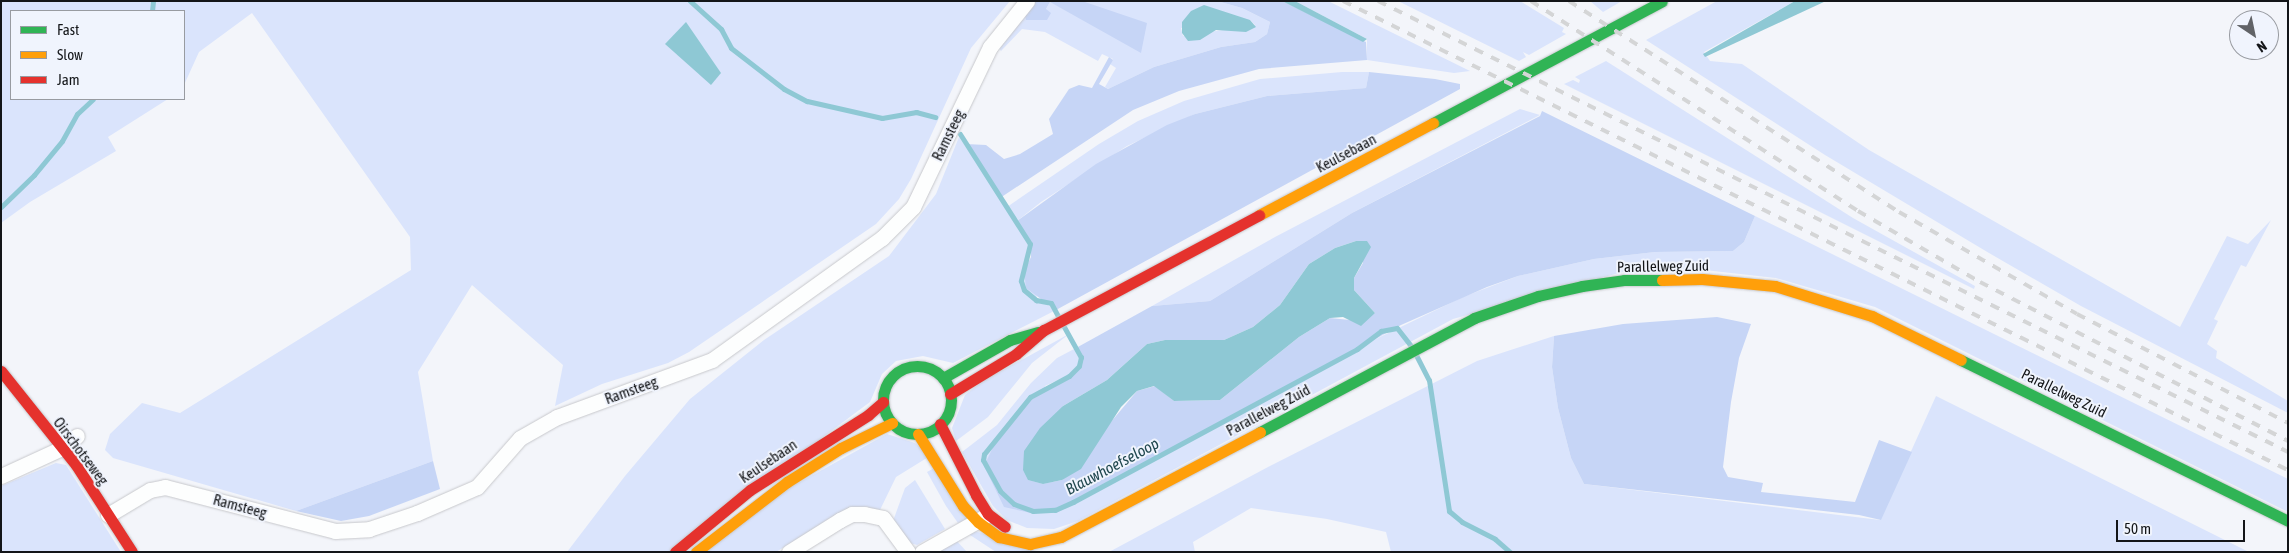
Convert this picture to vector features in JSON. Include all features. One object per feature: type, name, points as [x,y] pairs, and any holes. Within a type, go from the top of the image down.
[{"type":"street","name":"Ramsteeg","points":[[108,515],[150,490],[165,486],[335,531],[369,529],[417,513],[477,487],[520,438],[557,417],[712,360],[882,238],[913,207],[990,48],[1027,1]]},
{"type":"street","name":"Keulsebaan","points":[[950,394],[1016,354],[1048,328],[1662,1]]},
{"type":"street","name":"Parallelweg Zuid","points":[[918,434],[963,506],[983,518],[1016,532],[1047,541],[1089,523],[1422,344],[1506,306],[1582,286],[1662,278],[1702,278],[1775,286],[1836,303],[1904,331],[2288,521]]},
{"type":"street","name":"Keulsebaan","points":[[943,378],[1010,340],[1048,328]]},
{"type":"street","points":[[923,367],[943,378],[950,394],[947,415],[940,424],[918,434],[899,430],[892,423],[882,402],[886,386],[901,370],[923,367]]},
{"type":"street","name":"Oirschotseweg","points":[[1,371],[62,448],[132,552]]},
{"type":"street","name":"Keulsebaan","points":[[675,552],[736,500],[868,415],[882,402]]},
{"type":"street","name":"Keulsebaan","points":[[696,552],[787,482],[841,448],[892,423]]},
{"type":"street","name":"Parallelweg Zuid","points":[[940,424],[983,518]]},
{"type":"street","points":[[1,476],[62,448],[77,436]]},
{"type":"street","points":[[789,552],[852,514],[883,518],[908,552]]},
{"type":"street","points":[[922,552],[983,518]]},
{"type":"shaded area","points":[[1,1],[1010,1],[971,48],[911,179],[899,199],[876,224],[689,352],[668,363],[602,384],[555,406],[563,365],[472,285],[418,372],[433,461],[296,511],[113,458],[105,450],[110,434],[142,403],[180,413],[411,270],[410,237],[252,13],[199,52],[185,83],[185,10],[10,10],[10,100],[166,100],[108,137],[116,151],[30,202],[1,223]]},
{"type":"shaded area","points":[[1033,1],[1082,1],[1147,23],[1141,53],[1050,2],[1046,9],[1051,13],[1047,20],[1026,20],[1024,11]]},
{"type":"shaded area","points":[[1217,1],[1242,8],[1270,22],[1267,34],[1255,42],[1221,47],[1154,67],[1108,89],[1105,87],[1116,68],[1110,64],[1113,59],[1102,54],[1098,61],[1045,32],[1022,29],[1001,51],[996,44],[1024,11],[1046,9],[1050,2],[1069,11],[1111,13],[1081,2]],"holes":[[[1250,20],[1255,25],[1183,36],[1181,28]]]},
{"type":"shaded area","points":[[1217,1],[1282,1],[1366,42],[1367,60],[1259,69],[1179,91],[1133,110],[1000,198],[966,144],[986,145],[1004,159],[1020,154],[1053,134],[1049,119],[1069,89],[1079,85],[1092,88],[1109,57],[1113,60],[1099,84],[1108,89],[1154,67],[1221,47],[1255,42],[1267,34],[1270,22],[1242,8]]},
{"type":"shaded area","points":[[1282,1],[1295,1],[1367,39],[1363,42]]},
{"type":"shaded area","points":[[1295,1],[1328,1],[1470,71],[1454,73],[1367,60],[1367,39]]},
{"type":"shaded area","points":[[1398,1],[1520,1],[1564,28],[1562,32],[1566,34],[1529,55],[1523,52],[1526,57],[1519,61]]},
{"type":"shaded area","points":[[1590,1],[1622,1],[1603,12]]},
{"type":"shaded area","points":[[1717,1],[1795,1],[1704,52],[1710,61],[1742,64],[1869,150],[2180,327],[2227,236],[2248,244],[2271,220],[2246,267],[2241,265],[2214,319],[2218,321],[2207,344],[2217,351],[2216,358],[2288,401],[2288,413],[2081,306],[1989,253],[1825,155],[1646,40]]},
{"type":"shaded area","points":[[1795,1],[1826,1],[1705,57],[1703,54]]},
{"type":"shaded area","points":[[1204,5],[1250,20],[1256,27],[1246,32],[1216,30],[1200,40],[1188,41],[1182,33],[1182,22],[1191,11]]},
{"type":"shaded area","points":[[686,22],[721,73],[711,85],[665,44]]},
{"type":"shaded area","points":[[1606,61],[1853,218],[1975,286],[1974,289],[1564,84],[1573,80],[1579,83],[1580,80],[1575,77]]},
{"type":"shaded area","points":[[1342,72],[1369,72],[1366,88],[1267,96],[1195,114],[1127,146],[1041,202],[1017,221],[1031,242],[1028,264],[1037,298],[1056,310],[953,363],[923,356],[896,361],[882,374],[870,402],[669,552],[567,552],[625,476],[690,399],[764,340],[889,256],[936,194],[959,137],[1007,207],[1099,144],[1138,121],[1184,101],[1260,79]]},
{"type":"shaded area","points":[[1369,72],[1435,79],[1460,84],[1460,89],[1056,310],[1026,288],[1024,271],[1031,257],[1031,242],[1017,221],[1096,164],[1167,125],[1195,114],[1267,96],[1366,88]]},
{"type":"shaded area","points":[[1520,109],[1540,115],[1352,213],[1210,301],[1152,306],[1275,237]]},
{"type":"shaded area","points":[[1542,111],[1755,216],[1744,242],[1733,251],[1655,252],[1594,259],[1518,276],[1487,287],[1401,325],[1056,513],[1031,513],[1004,507],[984,466],[996,441],[1036,392],[1067,376],[1078,366],[1080,359],[1076,348],[1152,306],[1210,301],[1352,213],[1540,116]],"holes":[[[1356,241],[1363,263],[1354,278],[1354,290],[1375,313],[1350,320],[1330,318],[1299,337],[1220,400],[1174,401],[1155,386],[1137,391],[1062,480],[1043,484],[1028,480],[1063,406],[1107,380],[1147,344],[1165,340],[1224,340],[1253,327],[1280,305],[1309,264],[1335,248]]]},
{"type":"shaded area","points":[[1755,216],[2288,479],[2288,512],[1875,307],[1776,278],[1695,269],[1626,271],[1453,319],[1078,521],[1054,529],[1027,528],[1007,520],[993,506],[962,452],[997,425],[1031,383],[1057,358],[1076,348],[1080,359],[1078,365],[1067,376],[1045,386],[1056,513],[1355,349],[1463,297],[1518,276],[1594,259],[1655,252],[1733,251],[1744,242]]},
{"type":"shaded area","points":[[1356,241],[1367,241],[1371,247],[1354,278],[1354,290],[1375,313],[1361,326],[1343,317],[1330,318],[1299,337],[1220,400],[1174,401],[1154,386],[1137,391],[1121,407],[1081,469],[1062,480],[1043,484],[1028,480],[1023,470],[1024,451],[1040,428],[1063,406],[1107,380],[1147,344],[1165,340],[1224,340],[1253,327],[1280,305],[1309,264],[1335,248]]},
{"type":"shaded area","points":[[1717,317],[1751,324],[1739,358],[1731,402],[1723,467],[1728,477],[1763,483],[1761,492],[1855,502],[1879,440],[1912,452],[1881,520],[1859,515],[1584,484],[1571,458],[1558,408],[1552,367],[1554,336],[1623,324]]},
{"type":"shaded area","points":[[1069,334],[1032,363],[988,417],[956,441],[952,428],[965,395],[983,381]]},
{"type":"shaded area","points":[[1554,336],[1552,367],[1558,408],[1571,458],[1584,484],[1880,520],[1936,396],[2249,552],[1391,552],[1386,532],[1327,519],[1251,508],[1193,542],[1195,552],[1109,552],[1268,467],[1477,361]]},
{"type":"shaded area","points":[[887,434],[915,443],[930,456],[896,477],[879,512],[842,512],[776,552],[705,552],[775,496]]},
{"type":"shaded area","points":[[433,461],[440,489],[369,516],[341,521],[296,511]]},
{"type":"shaded area","points":[[56,463],[66,465],[121,552],[1,552],[1,486]]},
{"type":"shaded area","points":[[936,467],[970,519],[958,523],[946,506],[927,472]]},
{"type":"shaded area","points":[[915,480],[945,529],[917,545],[910,543],[893,521],[905,488]]},
{"type":"shaded area","points":[[975,531],[1037,552],[996,552],[967,533]]},
{"type":"shaded area","points":[[954,538],[967,552],[932,552]]},
{"type":"waterway","name":"Blauwhoefseloop","points":[[152,10],[153,1]]},
{"type":"waterway","name":"Blauwhoefseloop","points":[[690,1],[721,29],[731,48],[784,89],[807,101],[882,118],[916,112],[935,117]]},
{"type":"waterway","name":"Blauwhoefseloop","points":[[1,207],[34,175],[62,141],[77,114],[92,100]]},
{"type":"waterway","name":"Blauwhoefseloop","points":[[960,134],[1030,244],[1021,281],[1024,290],[1036,300],[1051,303],[1059,318]]},
{"type":"waterway","name":"Blauwhoefseloop","points":[[1063,325],[1081,357],[1079,366],[1069,376],[1030,397],[984,454],[983,460],[1000,491],[1014,504],[1033,511],[1055,510],[1073,502],[1357,349],[1381,331],[1397,328],[1411,346]]},
{"type":"waterway","name":"Blauwhoefseloop","points":[[1415,353],[1429,380],[1449,511],[1462,522],[1495,539],[1510,552]]},
{"type":"railway","points":[[1343,1],[2288,470]]},
{"type":"railway","points":[[1378,1],[2288,452]]},
{"type":"railway","points":[[1531,1],[1858,211],[1980,282],[2288,441]]},
{"type":"railway","points":[[1569,1],[1899,212],[2077,314],[2288,423]]},
{"type":"traffic: fast","points":[[1433,123],[1662,1]]},
{"type":"traffic: fast","points":[[1260,432],[1474,318],[1538,296],[1582,286],[1624,280],[1662,280]]},
{"type":"traffic: fast","points":[[943,378],[1010,340],[1038,332]]},
{"type":"traffic: fast","points":[[1961,360],[2288,521]]},
{"type":"traffic: fast","points":[[917,366],[930,369],[941,376],[948,387],[951,400],[948,413],[941,424],[930,431],[917,434],[904,431],[893,424],[886,413],[883,400],[886,387],[893,376],[904,369],[917,366]]},
{"type":"traffic: slow","points":[[1259,215],[1433,123]]},
{"type":"traffic: slow","points":[[1662,280],[1702,279],[1775,286],[1872,316],[1961,360]]},
{"type":"traffic: slow","points":[[696,552],[787,482],[841,448],[892,423]]},
{"type":"traffic: slow","points":[[918,434],[963,506],[978,522],[999,537],[1030,544],[1061,537],[1260,432]]},
{"type":"traffic: jam","points":[[950,394],[1016,354],[1044,330],[1259,215]]},
{"type":"traffic: jam","points":[[1,371],[76,465],[132,552]]},
{"type":"traffic: jam","points":[[675,552],[750,490],[868,415],[883,402]]},
{"type":"traffic: jam","points":[[940,424],[976,495],[988,514],[1005,527]]}]
